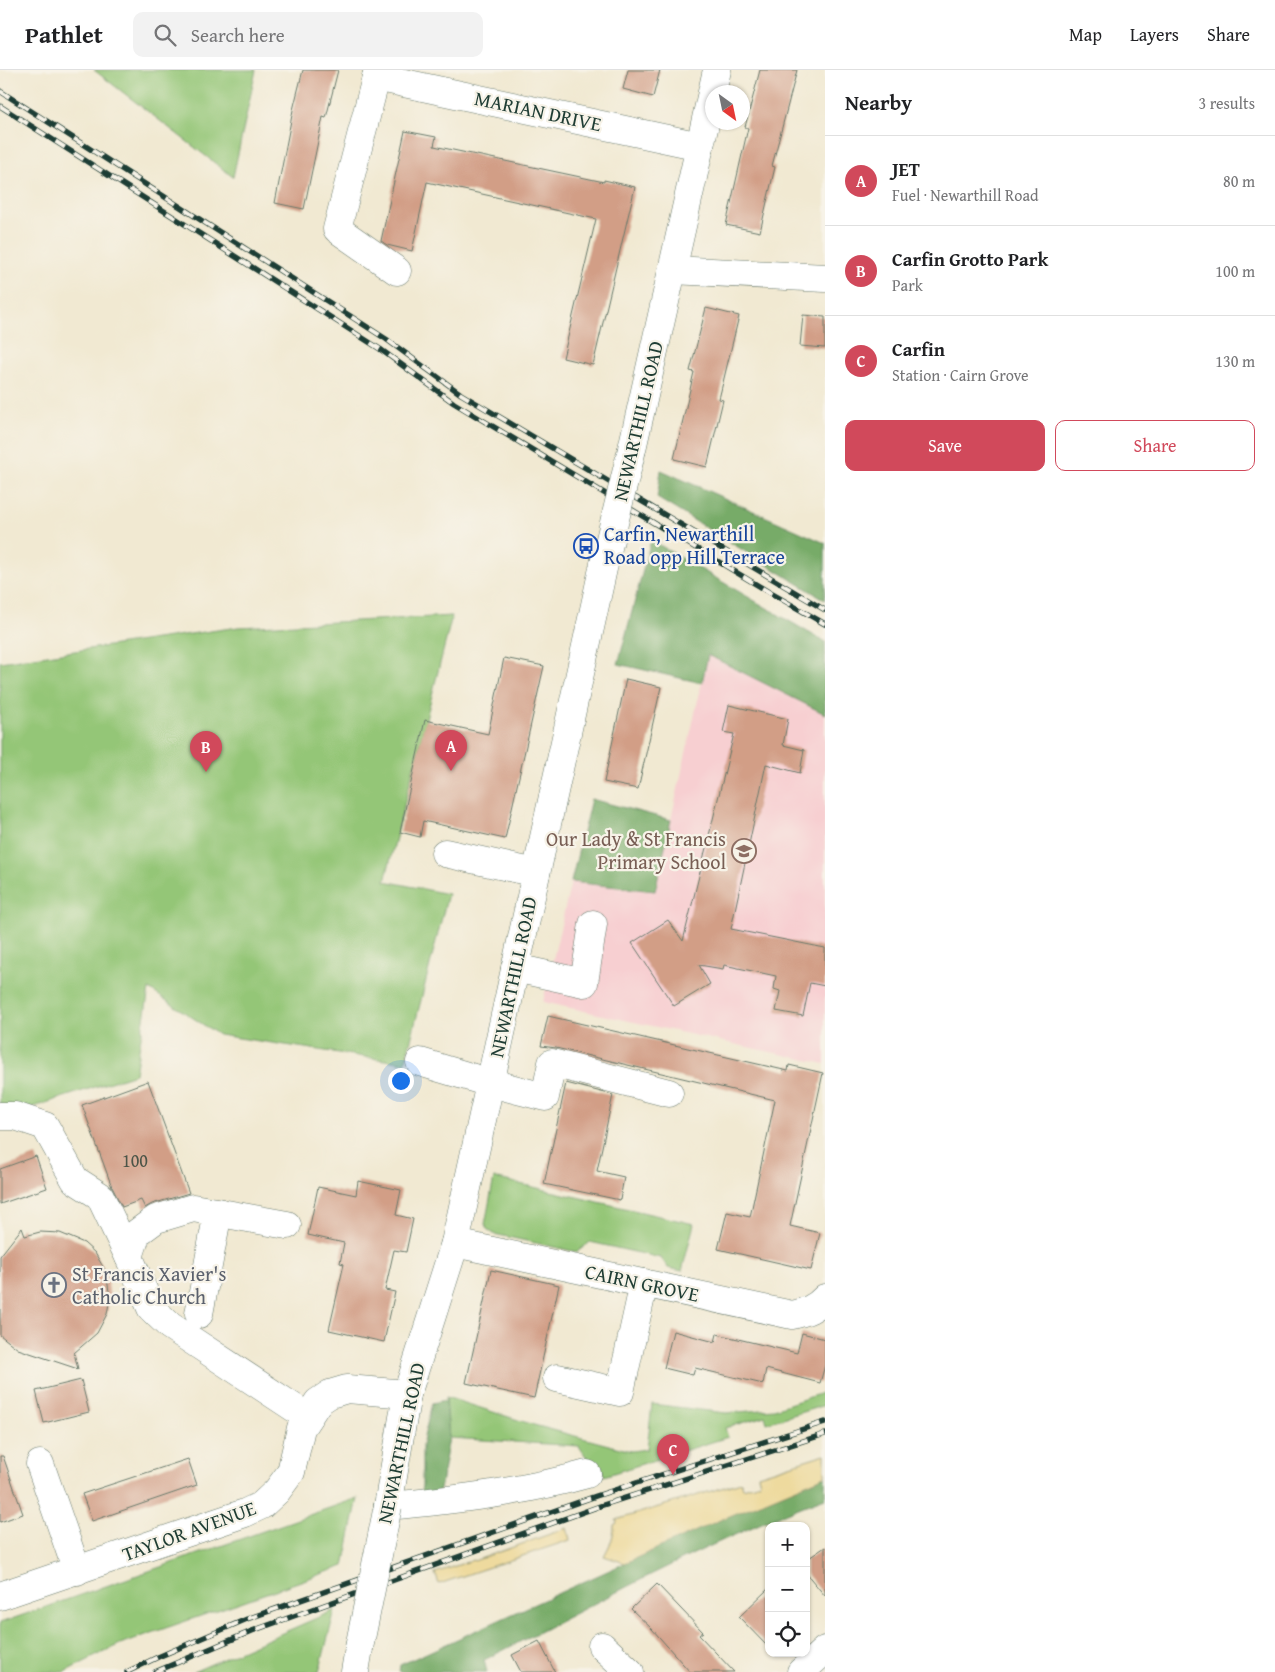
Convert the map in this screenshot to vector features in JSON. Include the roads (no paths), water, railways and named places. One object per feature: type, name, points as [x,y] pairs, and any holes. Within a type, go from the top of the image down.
[{"type":"street","name":"NEWARTHILL ROAD","points":[[357,1660],[388,1506],[407,1394],[455,1243],[604,564],[673,270],[717,70]]},
{"type":"street","name":"MARIAN DRIVE","points":[[377,74],[700,146]]},
{"type":"street","points":[[377,74],[337,229],[397,271]]},
{"type":"street","points":[[673,270],[825,278]]},
{"type":"street","points":[[445,853],[536,873]]},
{"type":"street","points":[[515,968],[584,983],[593,924]]},
{"type":"street","points":[[420,1062],[545,1097],[552,1063],[669,1093]]},
{"type":"street","points":[[0,1116],[15,1116],[44,1126],[75,1180],[100,1196],[151,1308],[170,1326],[308,1417]]},
{"type":"street","points":[[129,1257],[137,1233],[156,1219],[193,1208],[286,1226]]},
{"type":"street","points":[[199,1314],[218,1212]]},
{"type":"street","name":"CAIRN GROVE","points":[[455,1243],[792,1314],[806,1312],[818,1306],[825,1298]]},
{"type":"street","points":[[557,1378],[620,1392],[644,1283]]},
{"type":"street","name":"TAYLOR AVENUE","points":[[0,1596],[77,1571],[262,1505],[277,1492],[291,1472],[301,1428],[318,1402],[330,1394],[347,1389],[407,1394]]},
{"type":"street","points":[[40,1464],[77,1571]]},
{"type":"street","points":[[388,1506],[447,1500],[510,1490],[563,1481],[587,1474]]},
{"type":"street","points":[[602,1646],[630,1672]]},
{"type":"street","points":[[801,1672],[825,1650]]},
{"type":"railway","points":[[0,91],[386,339],[461,394],[825,610]]},
{"type":"railway","points":[[0,106],[380,349],[454,403],[825,624]]},
{"type":"railway","points":[[127,1672],[247,1619],[596,1496],[825,1422]]},
{"type":"railway","points":[[155,1672],[252,1631],[600,1506],[825,1434]]},
{"type":"place","name":"Carfin, Newarthill Road opp Hill Terrace","points":[[586,546]]},
{"type":"place","name":"JET","points":[[451,771]]},
{"type":"place","name":"Carfin Grotto Park","points":[[206,772]]},
{"type":"place","name":"Our Lady & St Francis Primary School","points":[[744,851]]},
{"type":"place","name":"St Francis Xavier's Catholic Church","points":[[54,1285]]},
{"type":"place","name":"Carfin","points":[[673,1475]]}]
